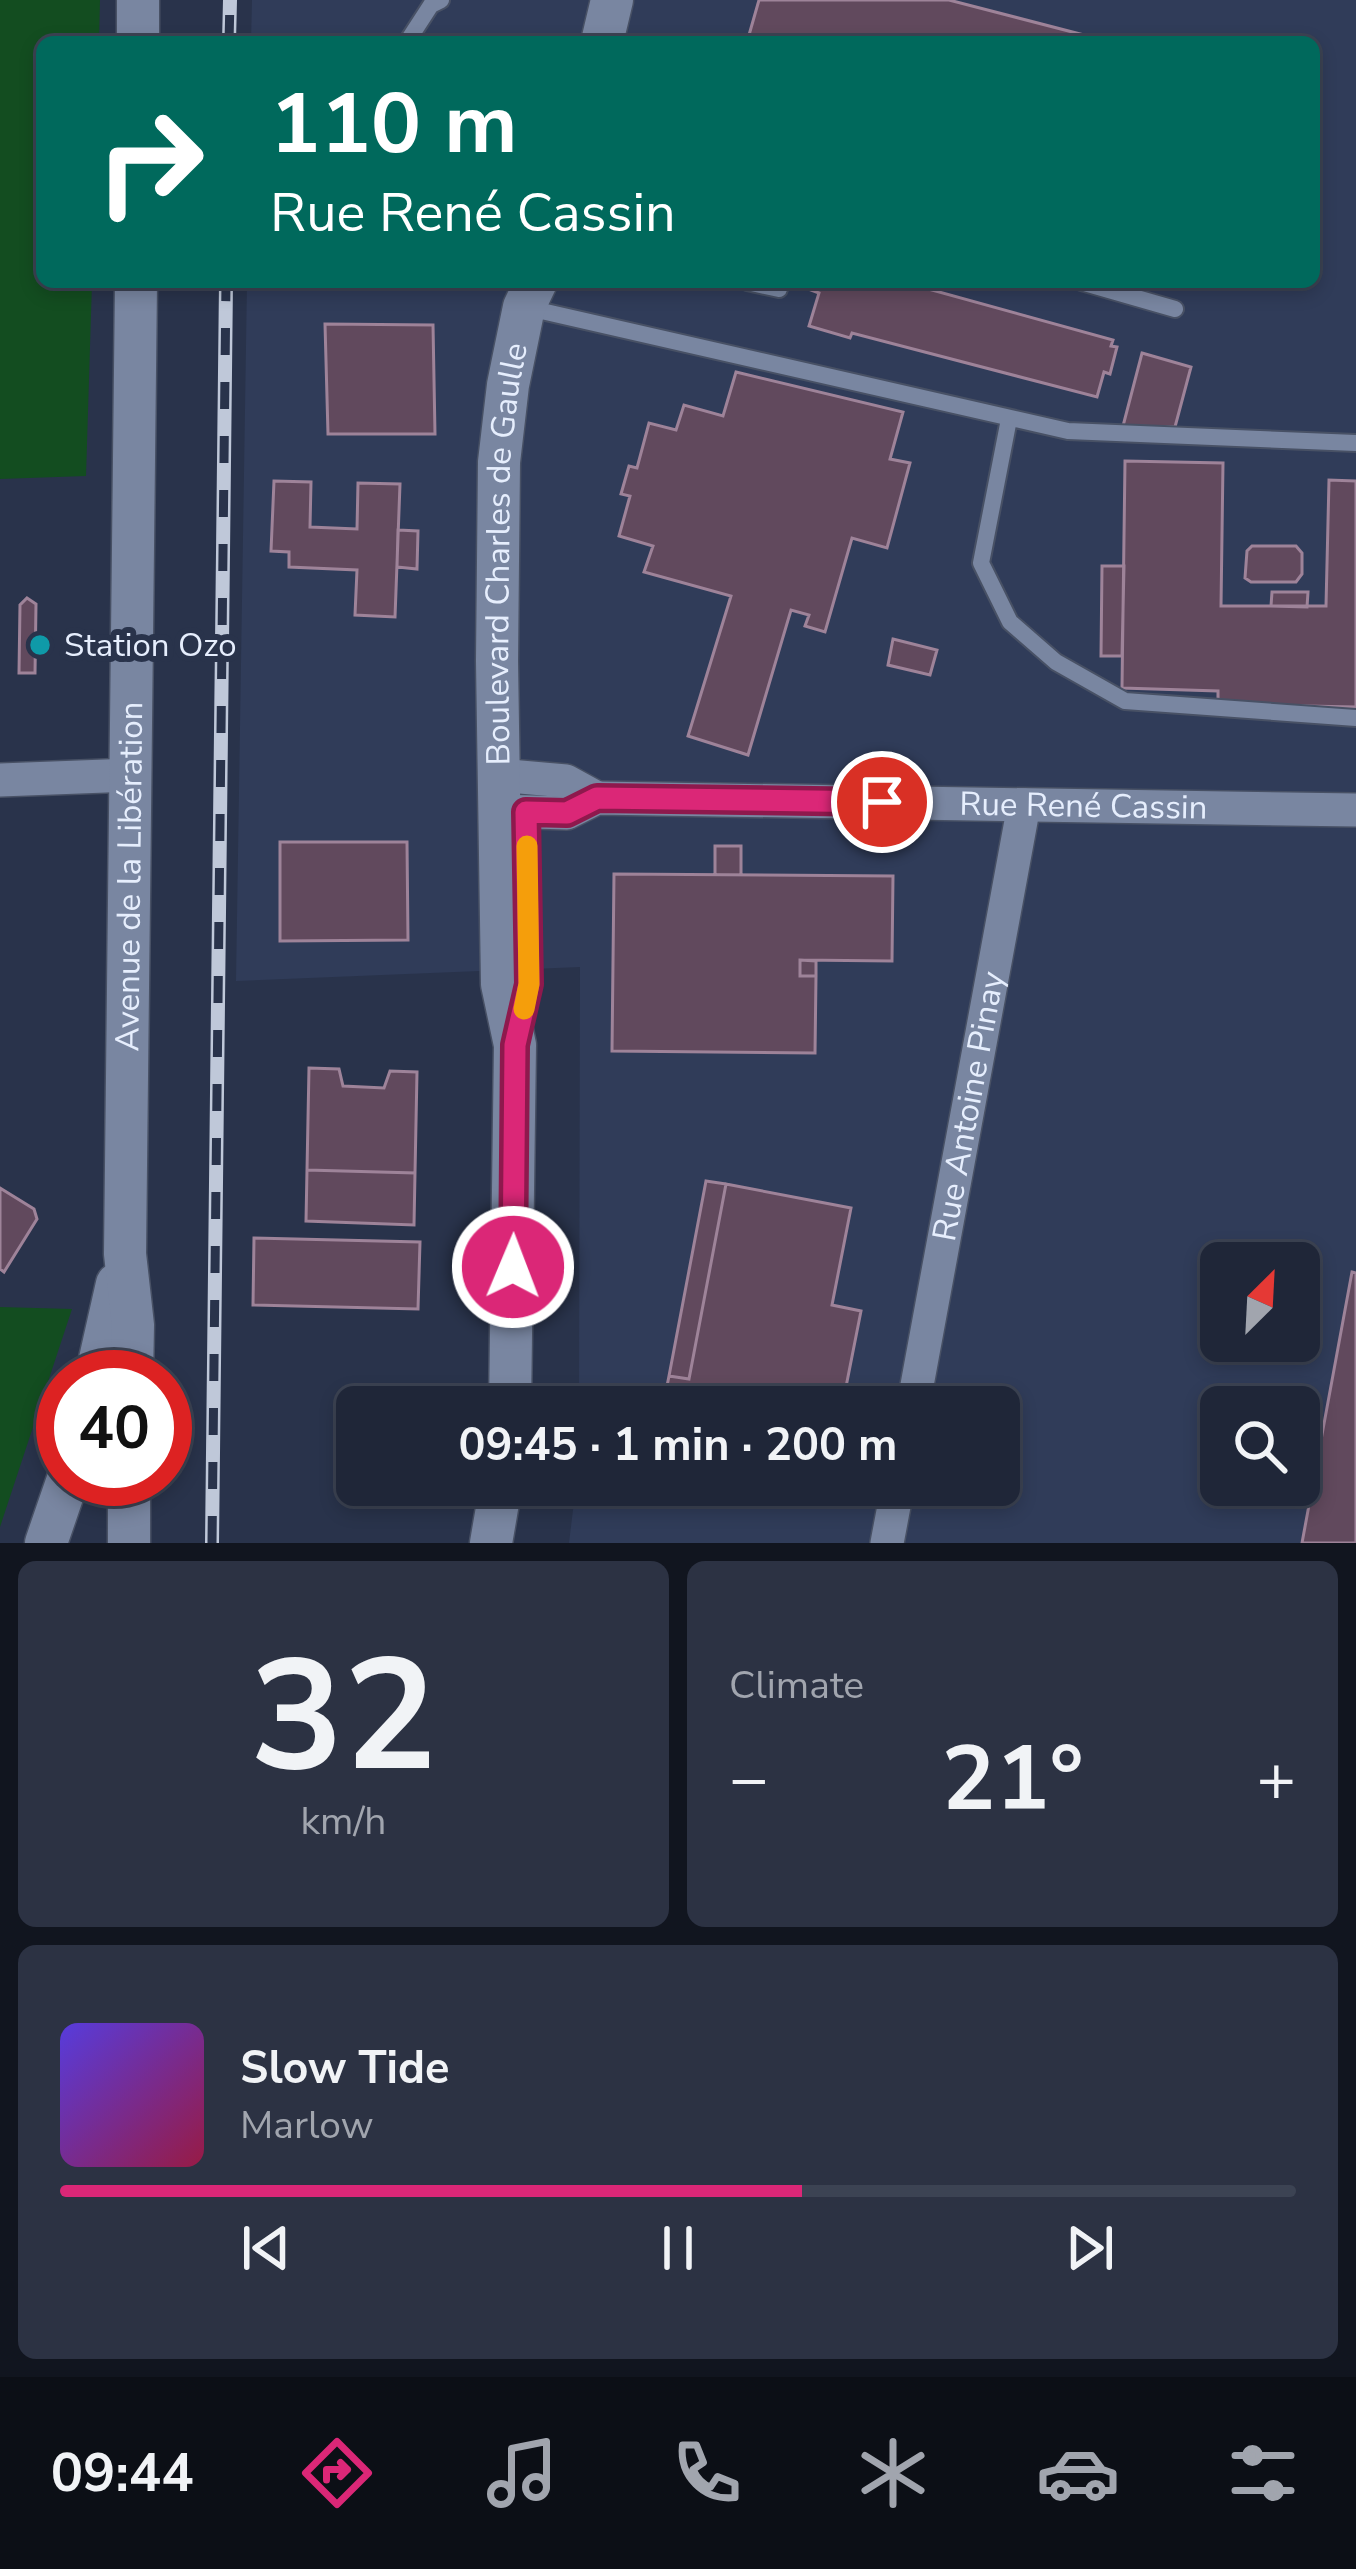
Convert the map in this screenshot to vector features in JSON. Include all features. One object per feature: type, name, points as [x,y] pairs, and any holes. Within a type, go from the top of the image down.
[{"type":"street","points":[[138,0],[138,36]]},
{"type":"street","points":[[603,36],[612,0]]},
{"type":"street","name":"Avenue de la Libération","points":[[124,1254],[136,288]]},
{"type":"street","name":"Boulevard Charles de Gaulle","points":[[510,1386],[515,1045],[529,984],[512,794],[540,296]]},
{"type":"street","points":[[0,781],[132,775]]},
{"type":"street","name":"Rue René Cassin","points":[[512,794],[567,813],[597,798],[1356,810]]},
{"type":"street","name":"Rue Antoine Pinay","points":[[917,1386],[1024,805]]},
{"type":"street","points":[[101,1350],[124,1254]]},
{"type":"street","points":[[124,1254],[133,1350]]},
{"type":"street","points":[[50,1537],[60,1506]]},
{"type":"street","points":[[130,1506],[130,1543]]},
{"type":"street","points":[[491,1543],[498,1506]]},
{"type":"street","points":[[887,1543],[894,1506]]},
{"type":"lane","points":[[411,36],[431,5],[441,0]]},
{"type":"lane","points":[[774,288],[778,289]]},
{"type":"lane","points":[[1102,288],[1175,309]]},
{"type":"lane","points":[[540,296],[1068,431],[1356,443]]},
{"type":"lane","points":[[1009,419],[981,563],[1010,622],[1056,662],[1125,700],[1356,718]]},
{"type":"shaded area","points":[[252,0],[1356,0],[1356,1543],[569,1543],[573,1506],[1020,1506],[1020,1386],[579,1386],[580,967],[236,981],[247,288],[1320,288],[1320,36],[251,36]]},
{"type":"green space","points":[[0,0],[100,0],[99,36],[36,36],[36,288],[92,288],[86,476],[0,479]]},
{"type":"green space","points":[[0,1307],[72,1309],[58,1350],[36,1350],[36,1418],[0,1527]]},
{"type":"building","points":[[759,0],[949,0],[1088,36],[749,36]]},
{"type":"building","points":[[925,288],[1113,340],[1111,346],[1117,347],[1097,397],[809,326],[819,293],[811,290]]},
{"type":"building","points":[[325,324],[433,325],[435,434],[328,434]]},
{"type":"building","points":[[1142,353],[1191,367],[1175,427],[1123,426]]},
{"type":"building","points":[[736,372],[903,412],[890,459],[910,463],[887,548],[852,538],[825,632],[805,626],[809,615],[791,610],[748,755],[688,736],[731,596],[644,572],[653,546],[619,536],[630,496],[621,494],[629,466],[637,468],[649,423],[676,430],[684,405],[723,416]]},
{"type":"building","points":[[1125,461],[1223,463],[1221,606],[1326,606],[1329,480],[1356,481],[1356,707],[1218,704],[1218,691],[1122,688]]},
{"type":"building","points":[[274,481],[311,482],[310,527],[357,529],[358,483],[400,484],[395,617],[355,615],[357,570],[289,567],[289,552],[271,551]]},
{"type":"building","points":[[398,530],[418,531],[417,569],[397,567]]},
{"type":"building","points":[[1252,546],[1296,546],[1302,553],[1302,574],[1296,582],[1251,582],[1245,578],[1247,551]]},
{"type":"building","points":[[1102,566],[1124,566],[1122,656],[1101,656]]},
{"type":"building","points":[[1272,592],[1308,592],[1307,607],[1271,606]]},
{"type":"building","points":[[27,598],[36,604],[35,673],[19,673],[20,605]]},
{"type":"building","points":[[893,639],[937,650],[930,675],[888,665]]},
{"type":"building","points":[[280,842],[407,842],[408,940],[280,941]]},
{"type":"building","points":[[715,846],[741,846],[741,875],[715,875]]},
{"type":"building","points":[[614,874],[893,876],[892,961],[800,960],[800,976],[816,976],[815,1053],[612,1051]]},
{"type":"building","points":[[800,960],[816,961],[816,976],[800,976]]},
{"type":"building","points":[[309,1068],[339,1069],[343,1086],[384,1088],[390,1071],[417,1072],[415,1173],[307,1170]]},
{"type":"building","points":[[307,1170],[415,1173],[414,1225],[306,1221]]},
{"type":"building","points":[[706,1181],[726,1184],[689,1379],[669,1376]]},
{"type":"building","points":[[726,1184],[851,1208],[832,1305],[861,1311],[846,1386],[667,1386],[669,1376],[689,1379]]},
{"type":"building","points":[[0,1188],[34,1209],[37,1219],[4,1272],[0,1269]]},
{"type":"building","points":[[254,1238],[420,1242],[418,1309],[253,1305]]},
{"type":"building","points":[[1352,1272],[1356,1273],[1356,1543],[1302,1543],[1309,1506],[1320,1506],[1320,1445]]},
{"type":"railway","points":[[229,36],[230,0]]},
{"type":"railway","points":[[212,1543],[226,288]]},
{"type":"slow traffic","points":[[524,1009],[529,984],[527,846]]},
{"type":"place","name":"Station Ozo","points":[[40,645]]},
{"type":"route","points":[[513,1267],[515,1045],[529,984],[526,812],[567,813],[597,798],[882,802]]}]
